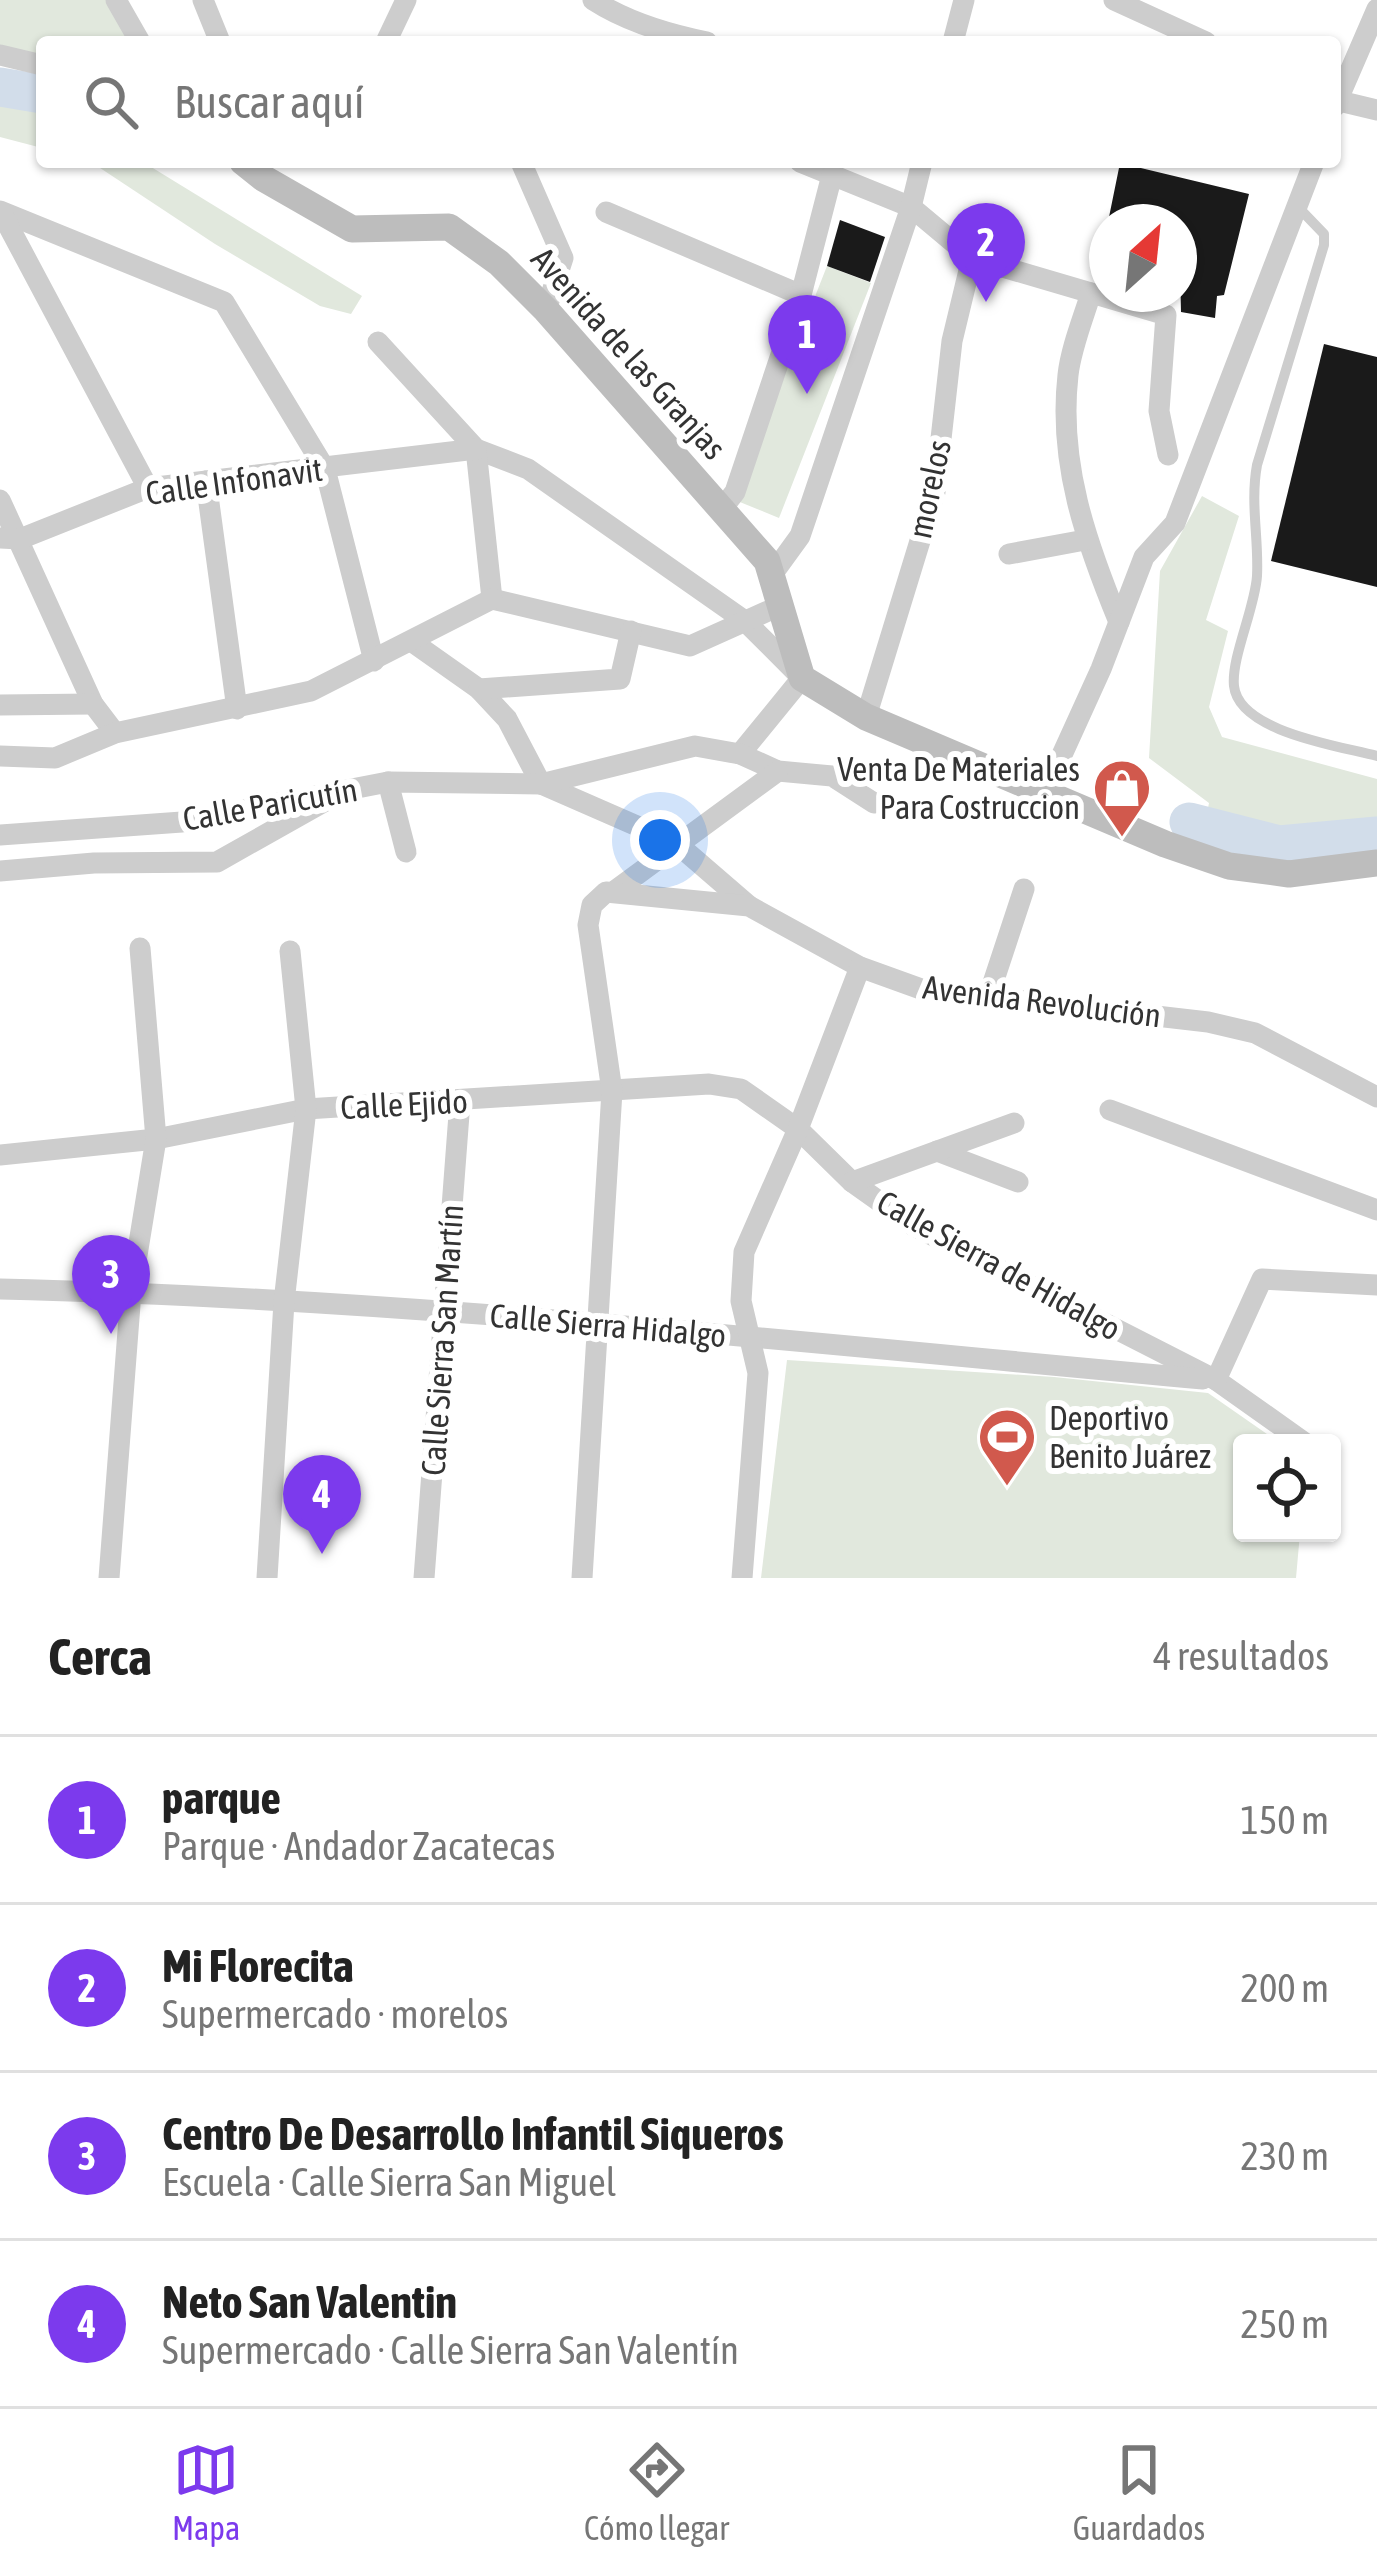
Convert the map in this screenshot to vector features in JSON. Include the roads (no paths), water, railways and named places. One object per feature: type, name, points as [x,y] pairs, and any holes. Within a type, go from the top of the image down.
[{"type":"street","points":[[116,0],[134,36]]},
{"type":"street","points":[[203,0],[218,36]]},
{"type":"street","points":[[389,36],[406,0]]},
{"type":"street","points":[[954,36],[964,0]]},
{"type":"street","points":[[1114,0],[1193,36]]},
{"type":"street","points":[[602,6],[626,36]]},
{"type":"street","points":[[602,6],[679,36]]},
{"type":"street","points":[[1341,92],[1377,10]]},
{"type":"street","points":[[0,55],[36,64]]},
{"type":"street","points":[[1341,104],[1377,110]]},
{"type":"street","name":"Avenida de las Granjas","points":[[250,168],[352,229],[449,227],[499,263],[767,561],[802,678]]},
{"type":"street","points":[[524,168],[562,258],[546,310]]},
{"type":"street","points":[[815,168],[911,207],[972,258],[1089,291]]},
{"type":"street","points":[[771,576],[800,536],[921,168]]},
{"type":"street","points":[[1046,790],[1144,557],[1175,523],[1313,168]]},
{"type":"street","points":[[721,510],[735,492],[801,295],[832,175]]},
{"type":"street","points":[[1,212],[224,302],[325,469],[374,661]]},
{"type":"street","points":[[1,212],[148,488]]},
{"type":"street","points":[[606,212],[801,295]]},
{"type":"street","name":"morelos","points":[[866,716],[935,492],[952,341],[972,258]]},
{"type":"street","points":[[1089,299],[1068,372],[1068,460],[1085,540],[1119,622]]},
{"type":"street","points":[[1156,312],[1166,315],[1159,411],[1168,455]]},
{"type":"street","points":[[378,342],[476,449],[528,469],[746,621],[802,678],[866,716],[1166,844],[1229,866],[1289,874],[1377,863]]},
{"type":"street","points":[[476,449],[492,598]]},
{"type":"street","name":"Calle Infonavit","points":[[10,538],[148,488],[476,449]]},
{"type":"street","points":[[206,481],[237,709]]},
{"type":"street","points":[[0,500],[10,538],[93,704],[116,733]]},
{"type":"street","points":[[1009,554],[1085,540]]},
{"type":"street","points":[[0,756],[55,758],[116,733],[311,692],[492,598],[690,646],[779,606]]},
{"type":"street","points":[[479,689],[620,679],[631,631]]},
{"type":"street","points":[[411,641],[479,689],[507,719],[541,784],[676,843],[749,906]]},
{"type":"street","points":[[740,754],[802,678]]},
{"type":"street","points":[[0,705],[93,704]]},
{"type":"street","points":[[541,784],[695,746],[740,754],[778,771],[832,776],[874,803]]},
{"type":"street","points":[[582,1578],[612,1091],[588,925],[592,905],[778,771]]},
{"type":"street","points":[[388,782],[406,852]]},
{"type":"street","name":"Calle Paricutín","points":[[0,835],[182,822],[388,782],[541,784]]},
{"type":"street","points":[[0,871],[94,863],[217,862],[343,790]]},
{"type":"street","points":[[988,998],[1024,889]]},
{"type":"street","name":"Avenida Revolución","points":[[616,890],[749,906],[860,968],[922,989],[1208,1022],[1256,1033],[1377,1097]]},
{"type":"street","points":[[109,1578],[130,1292],[156,1139],[140,948]]},
{"type":"street","points":[[267,1578],[284,1302],[306,1108],[290,951]]},
{"type":"street","points":[[742,1578],[758,1372],[741,1301],[744,1252],[860,968]]},
{"type":"street","name":"Calle Ejido","points":[[0,1155],[156,1139],[306,1108],[709,1084],[742,1089],[798,1129]]},
{"type":"street","name":"Calle Sierra San Martín","points":[[424,1578],[460,1101]]},
{"type":"street","points":[[1110,1110],[1377,1210]]},
{"type":"street","points":[[852,1182],[1014,1123]]},
{"type":"street","name":"Calle Sierra de Hidalgo","points":[[798,1129],[852,1182],[914,1226],[1216,1380],[1292,1434]]},
{"type":"street","points":[[937,1151],[1018,1182]]},
{"type":"street","points":[[1216,1380],[1262,1280],[1377,1285]]},
{"type":"street","name":"Calle Sierra Hidalgo","points":[[0,1289],[446,1310],[1216,1380]]},
{"type":"lane","points":[[1298,207],[1316,224],[1324,245],[1257,465],[1251,495],[1257,578],[1233,684],[1246,710],[1264,724],[1377,756]]},
{"type":"waterway","points":[[0,87],[36,93]]},
{"type":"waterway","points":[[1189,822],[1279,845],[1377,836]]},
{"type":"place","name":"Mi Florecita","points":[[986,302]]},
{"type":"place","name":"parque","points":[[807,394]]},
{"type":"place","name":"Venta De Materiales Para Costruccion","points":[[1122,839]]},
{"type":"place","name":"Centro De Desarrollo Infantil Siqueros","points":[[111,1334]]},
{"type":"place","name":"Deportivo Benito Juárez","points":[[1007,1488]]},
{"type":"place","name":"Neto San Valentin","points":[[322,1554]]}]
